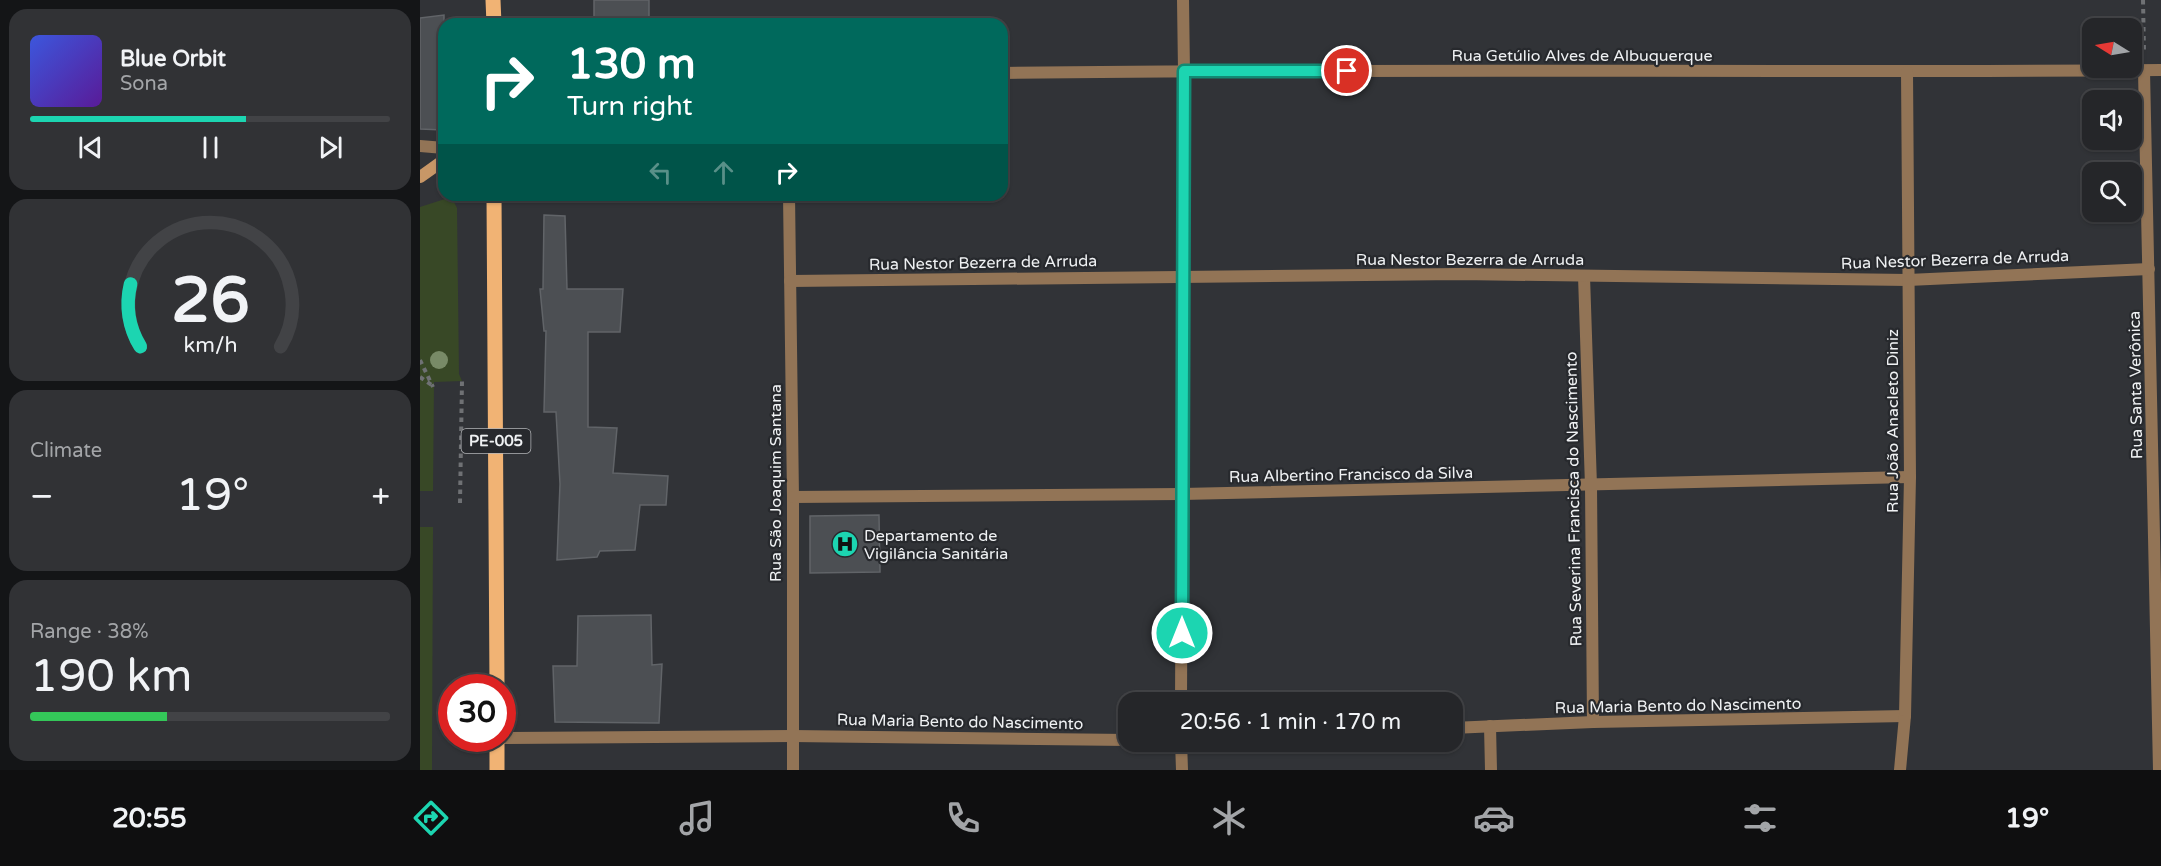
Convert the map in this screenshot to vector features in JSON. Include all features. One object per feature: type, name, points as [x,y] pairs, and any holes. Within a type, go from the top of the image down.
[{"type":"main road","points":[[494,0],[494,18]]},
{"type":"main road","name":"PE-005","points":[[494,201],[497,674]]},
{"type":"main road","points":[[497,752],[497,770]]},
{"type":"street","points":[[1182,692],[1183,0]]},
{"type":"street","name":"Rua Santa Verônica","points":[[2144,70],[2158,529],[2159,770]]},
{"type":"street","name":"Rua Getúlio Alves de Albuquerque","points":[[1008,73],[2161,70]]},
{"type":"street","name":"Rua João Anacleto Diniz","points":[[1900,770],[1905,716],[1910,477],[1907,72]]},
{"type":"street","points":[[420,146],[438,148]]},
{"type":"street","points":[[420,177],[438,164]]},
{"type":"street","name":"Rua São Joaquim Santana","points":[[789,201],[793,497],[793,770]]},
{"type":"street","name":"Rua Nestor Bezerra de Arruda","points":[[790,281],[1460,274],[1908,280],[2149,269]]},
{"type":"street","name":"Rua Severina Francisca do Nascimento","points":[[1584,276],[1591,486],[1593,722]]},
{"type":"street","name":"Rua Albertino Francisco da Silva","points":[[793,497],[1182,494],[1910,477]]},
{"type":"street","name":"Rua Maria Bento do Nascimento","points":[[1463,727],[1593,722],[1905,716]]},
{"type":"street","points":[[1490,726],[1491,770]]},
{"type":"street","name":"Rua Maria Bento do Nascimento","points":[[516,738],[792,736],[1118,740]]},
{"type":"street","points":[[1181,752],[1182,770]]},
{"type":"path","points":[[2143,0],[2144,70]]},
{"type":"path","points":[[420,360],[434,387],[420,378]]},
{"type":"path","points":[[460,503],[462,381]]},
{"type":"green space","points":[[439,201],[452,201],[457,208],[459,374],[462,381],[434,382],[433,491],[420,491],[420,207]]},
{"type":"green space","points":[[420,527],[433,527],[432,770],[420,770]]},
{"type":"building","points":[[594,0],[649,0],[649,18],[594,18]]},
{"type":"building","points":[[444,15],[444,18],[438,18],[438,130],[420,129],[420,18]]},
{"type":"building","points":[[544,215],[565,216],[567,289],[623,289],[620,332],[588,332],[588,427],[617,428],[613,473],[668,476],[666,505],[640,505],[635,550],[600,551],[597,557],[557,560],[560,484],[556,412],[544,412],[546,331],[544,331],[540,289],[543,289]]},
{"type":"building","name":"Departamento de Vigilância Sanitária","points":[[879,515],[880,572],[810,573],[810,516]]},
{"type":"building","points":[[651,615],[652,665],[662,664],[659,723],[555,722],[553,666],[577,666],[578,616]]},
{"type":"place","name":"Departamento de Vigilância Sanitária","points":[[845,544]]},
{"type":"route","points":[[1182,633],[1184,71],[1347,71]]}]
